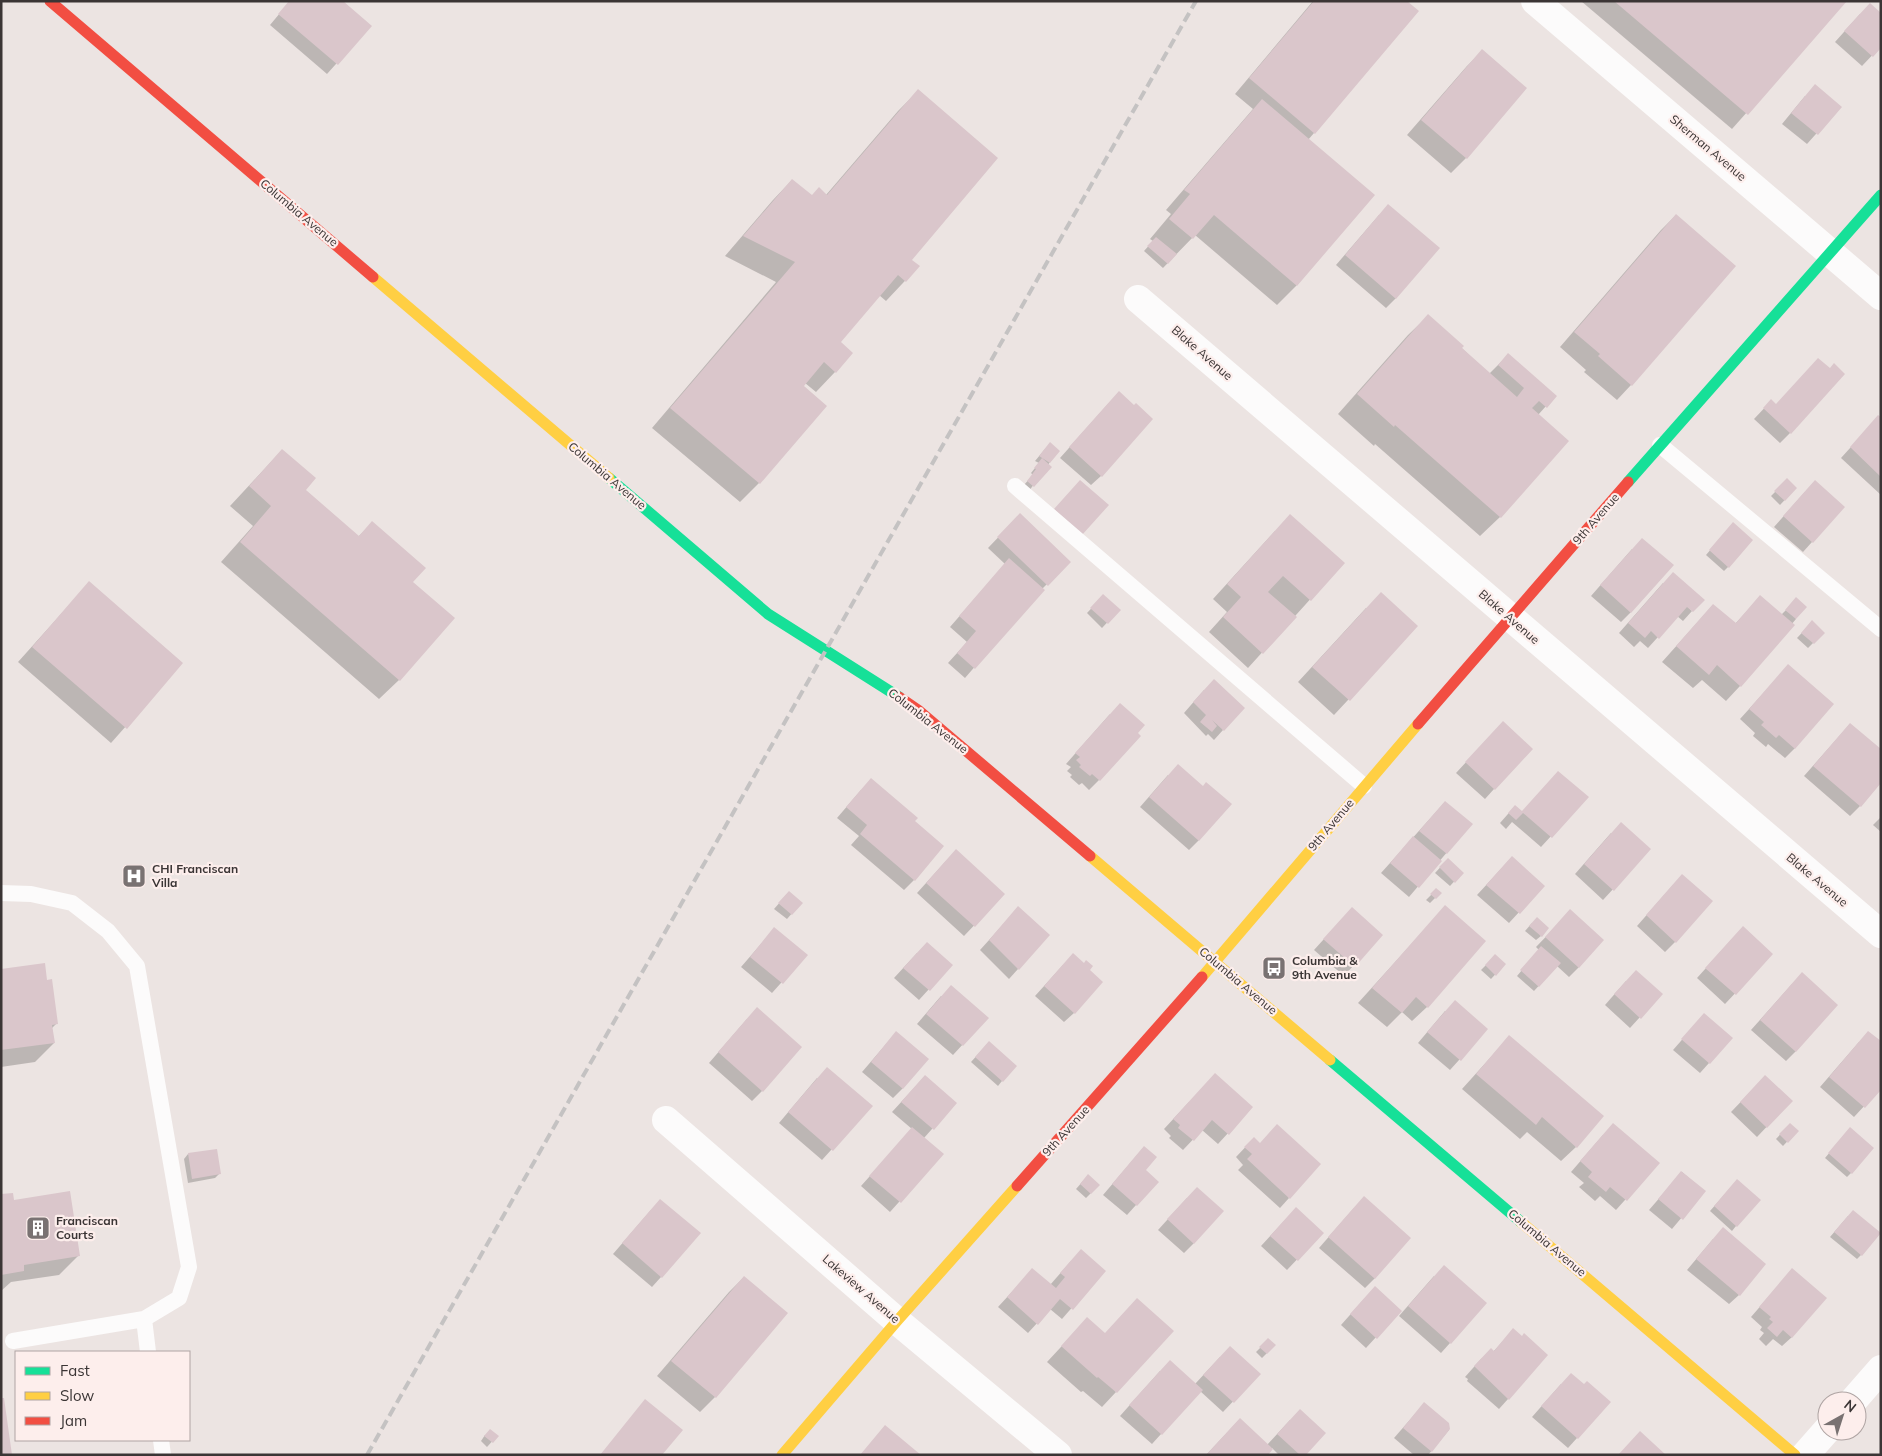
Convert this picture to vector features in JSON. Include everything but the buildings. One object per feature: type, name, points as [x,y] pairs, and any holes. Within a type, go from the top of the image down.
[{"type":"street","name":"Columbia Avenue","points":[[50,1],[768,614],[874,679],[918,710],[1795,1455]]},
{"type":"street","name":"Sherman Avenue","points":[[1535,1],[1881,296]]},
{"type":"street","name":"9th Avenue","points":[[782,1455],[897,1321],[1215,962],[1364,786],[1660,445],[1881,195]]},
{"type":"street","name":"Blake Avenue","points":[[1138,299],[1881,934]]},
{"type":"street","name":"Lakeview Avenue","points":[[666,1120],[897,1321],[1058,1455]]},
{"type":"street","points":[[1862,1391],[1881,1369]]},
{"type":"street","points":[[1805,1455],[1817,1441]]},
{"type":"lane","points":[[1660,445],[1881,629]]},
{"type":"lane","points":[[1015,486],[1364,786]]},
{"type":"lane","points":[[1,893],[31,894],[72,903],[108,931],[137,966],[189,1266],[179,1298],[144,1319],[13,1341]]},
{"type":"lane","points":[[144,1319],[148,1351]]},
{"type":"lane","points":[[161,1441],[163,1455]]},
{"type":"railway","points":[[367,1455],[1196,1]]},
{"type":"traffic: fast","points":[[1628,482],[1881,195]]},
{"type":"traffic: fast","points":[[609,478],[768,614],[899,697]]},
{"type":"traffic: fast","points":[[1330,1060],[1521,1222]]},
{"type":"traffic: slow","points":[[373,277],[609,478]]},
{"type":"traffic: slow","points":[[1202,977],[1418,724]]},
{"type":"traffic: slow","points":[[1090,856],[1330,1060]]},
{"type":"traffic: slow","points":[[782,1455],[897,1321],[1017,1186]]},
{"type":"traffic: slow","points":[[1521,1222],[1795,1455]]},
{"type":"traffic: jam","points":[[50,1],[373,277]]},
{"type":"traffic: jam","points":[[1418,724],[1628,482]]},
{"type":"traffic: jam","points":[[899,697],[918,710],[1090,856]]},
{"type":"traffic: jam","points":[[1017,1186],[1202,977]]},
{"type":"place","name":"CHI Franciscan Villa","points":[[134,876]]},
{"type":"place","name":"Columbia & 9th Avenue","points":[[1274,968]]},
{"type":"place","name":"Franciscan Courts","points":[[38,1228]]}]
